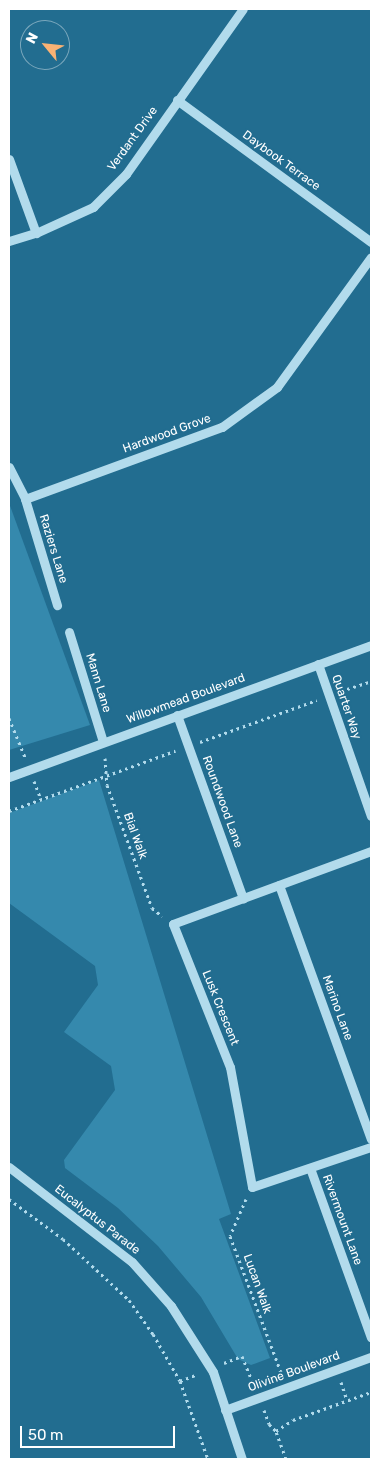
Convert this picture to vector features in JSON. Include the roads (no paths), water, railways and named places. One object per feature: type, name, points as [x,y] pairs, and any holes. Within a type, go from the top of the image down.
[{"type":"street","name":"Verdant Drive","points":[[9,242],[93,207],[126,174],[243,9]]},
{"type":"street","name":"Daybook Terrace","points":[[177,100],[371,242]]},
{"type":"street","points":[[9,159],[36,232]]},
{"type":"street","name":"Hardwood Grove","points":[[25,499],[222,427],[277,387],[371,257]]},
{"type":"street","points":[[9,467],[25,499]]},
{"type":"street","name":"Raziers Lane","points":[[25,499],[57,605]]},
{"type":"street","name":"Mann Lane","points":[[69,632],[103,742]]},
{"type":"street","name":"Willowmead Boulevard","points":[[9,777],[371,645]]},
{"type":"street","name":"Quarter Way","points":[[318,664],[371,816]]},
{"type":"street","name":"Roundwood Lane","points":[[177,715],[243,898]]},
{"type":"street","points":[[243,898],[371,851]]},
{"type":"street","name":"Marino Lane","points":[[279,885],[371,1139]]},
{"type":"street","name":"Lusk Crescent","points":[[243,898],[173,924],[230,1067],[252,1187],[310,1168]]},
{"type":"street","points":[[310,1168],[371,1147]]},
{"type":"street","name":"Eucalyptus Parade","points":[[9,1167],[132,1262],[171,1306],[211,1369],[242,1459]]},
{"type":"street","name":"Rivermount Lane","points":[[310,1168],[371,1337]]},
{"type":"street","name":"Olivine Boulevard","points":[[225,1410],[371,1357]]}]
